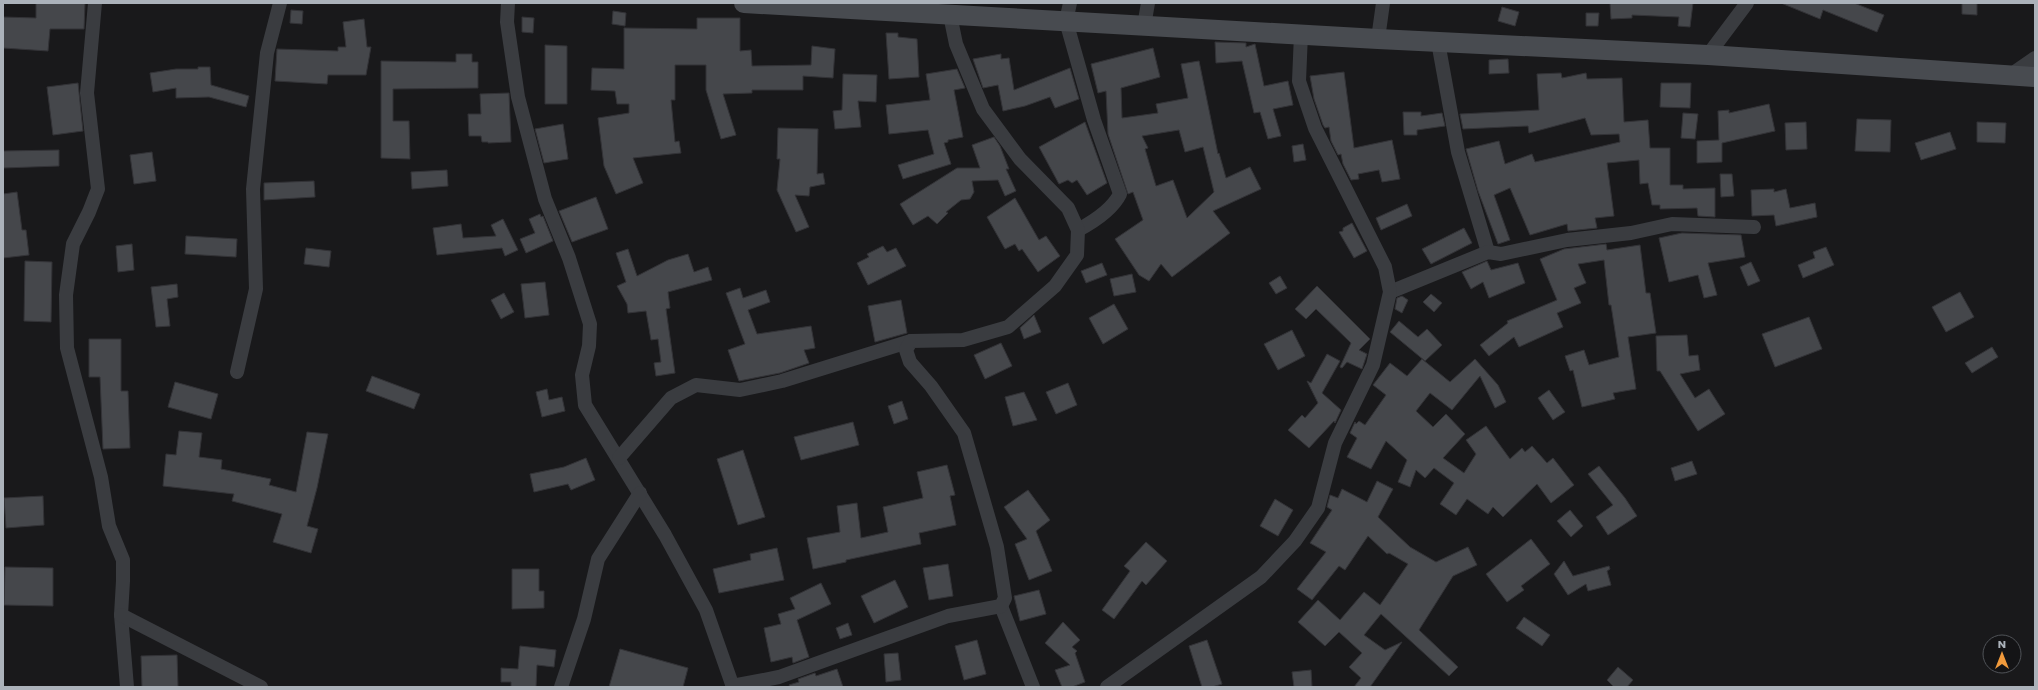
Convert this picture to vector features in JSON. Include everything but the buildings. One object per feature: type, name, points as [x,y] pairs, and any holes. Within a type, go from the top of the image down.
[{"type":"main road","points":[[744,3],[950,15],[1068,12],[1144,26],[1708,55],[2035,77]]},
{"type":"street","points":[[95,3],[87,93],[98,189],[89,212],[73,244],[66,295],[67,348],[101,477],[109,526],[122,560],[124,581],[121,615],[128,687]]},
{"type":"street","points":[[237,372],[256,289],[253,189],[266,53],[280,3]]},
{"type":"street","points":[[508,3],[507,22],[518,97],[546,199],[569,258],[590,324],[588,346],[582,375],[585,405],[665,535],[706,610],[733,686],[779,677],[948,616],[1001,606]]},
{"type":"street","points":[[1144,26],[1148,3]]},
{"type":"street","points":[[1378,39],[1383,3]]},
{"type":"street","points":[[1708,55],[1747,3]]},
{"type":"street","points":[[1068,12],[1094,120],[1120,194],[1117,200],[1094,222],[1078,230]]},
{"type":"street","points":[[619,458],[671,398],[696,385],[740,390],[782,381],[912,341],[963,340],[1008,327],[1055,286],[1077,255],[1078,230],[1068,208],[1020,159],[982,109],[956,44],[950,15]]},
{"type":"street","points":[[1107,687],[1261,577],[1295,541],[1318,508],[1335,443],[1373,365],[1390,292],[1385,267],[1315,128],[1299,81],[1301,34]]},
{"type":"street","points":[[1438,42],[1458,152],[1488,252]]},
{"type":"street","points":[[2009,76],[2035,58]]},
{"type":"street","points":[[1390,292],[1488,252],[1501,254],[1567,240],[1631,233],[1672,224],[1754,227]]},
{"type":"street","points":[[912,341],[906,350],[910,362],[931,386],[964,433],[997,547],[1005,598],[1001,606],[1033,687]]},
{"type":"street","points":[[561,687],[584,619],[598,559],[640,493]]},
{"type":"street","points":[[121,615],[261,687]]}]
